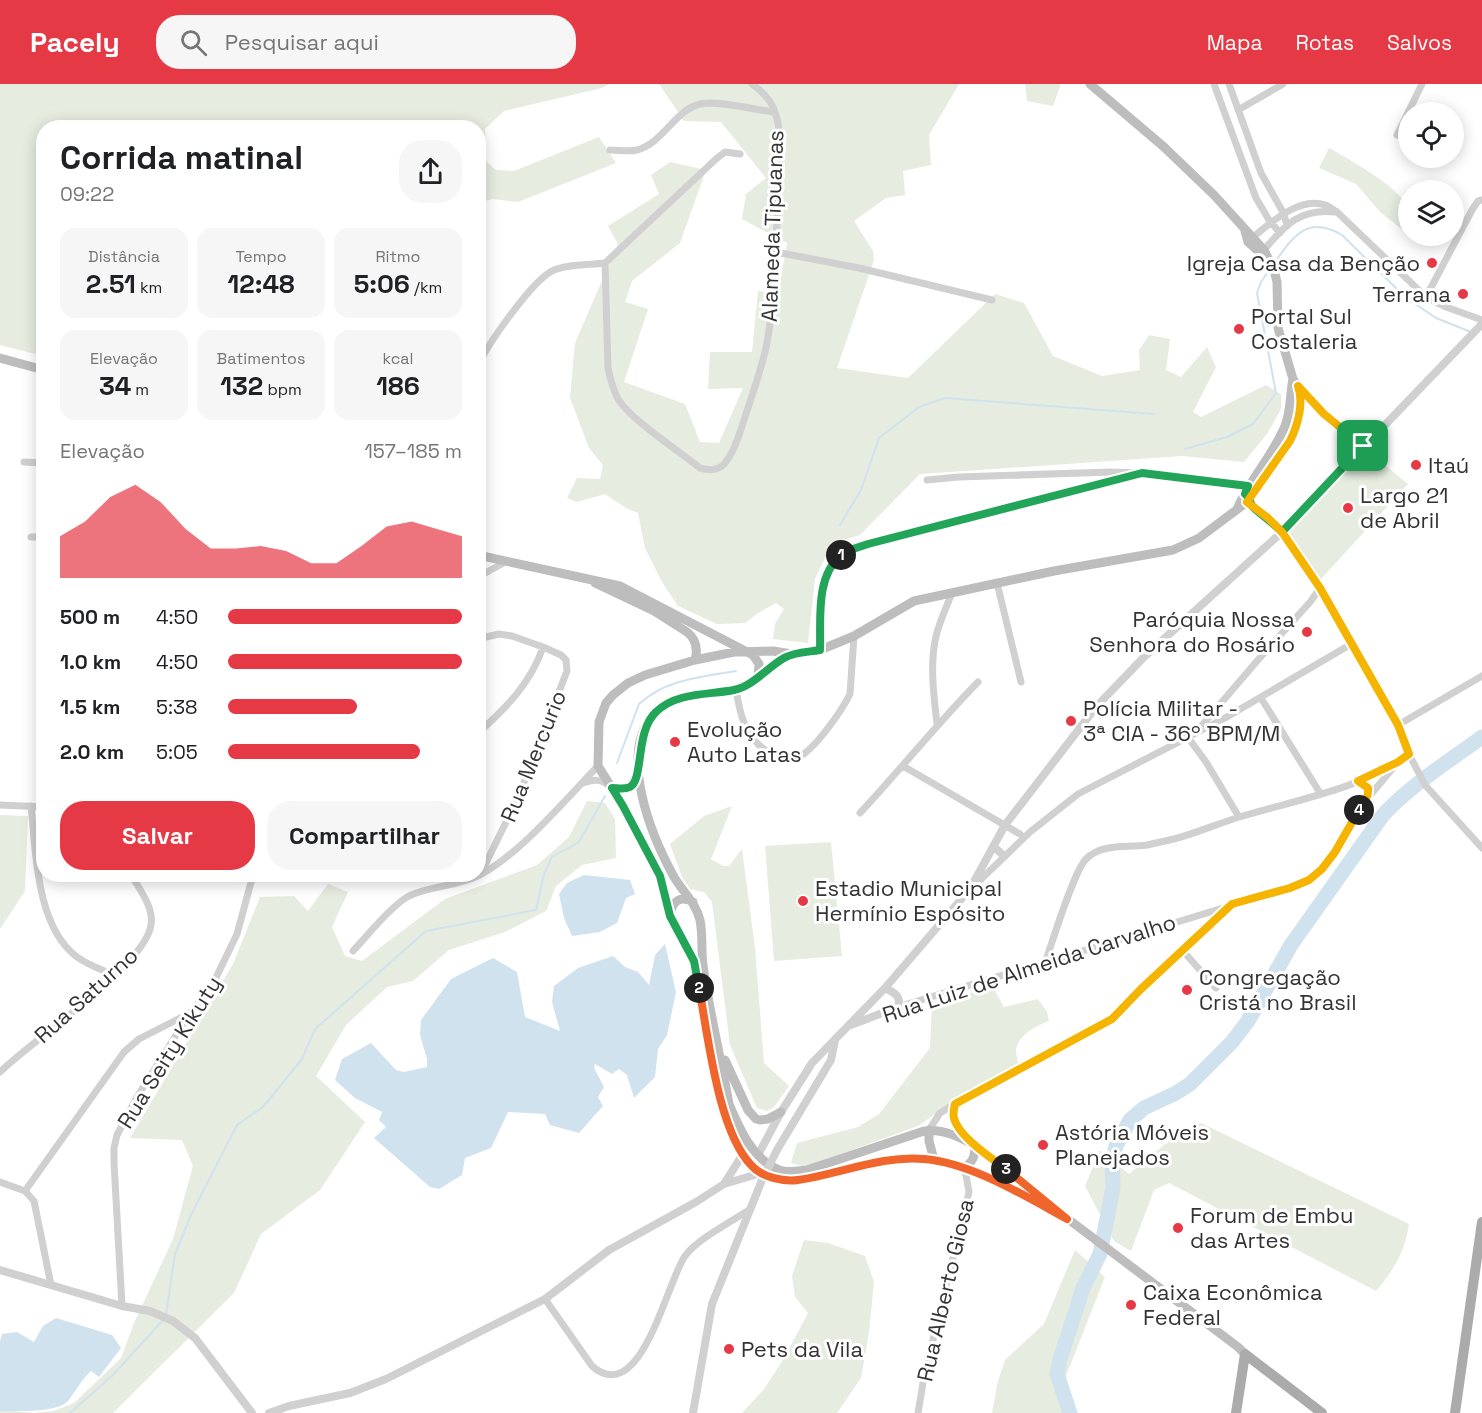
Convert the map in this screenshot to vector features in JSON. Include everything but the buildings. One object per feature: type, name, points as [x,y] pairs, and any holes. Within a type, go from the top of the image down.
[{"type":"main road","points":[[1090,84],[1164,147],[1214,195],[1267,259],[1277,282],[1278,328],[1300,402],[1296,429],[1259,488],[1199,538],[1173,550],[914,601],[854,636],[820,650],[792,654],[747,651],[695,660],[645,675],[628,683],[606,703],[599,722],[598,766],[623,806],[660,876],[670,916],[694,961],[721,1102],[731,1131],[743,1154],[761,1176],[796,1180],[913,1158],[934,1160],[962,1168],[1000,1183],[1081,1228],[1322,1413]]},
{"type":"main road","points":[[0,358],[36,368]]},
{"type":"main road","points":[[1246,501],[1281,435],[1296,383]]},
{"type":"main road","points":[[486,557],[609,583],[633,592],[747,651],[758,659],[758,677]]},
{"type":"main road","points":[[588,579],[654,611],[692,635],[695,643],[695,660]]},
{"type":"main road","points":[[792,654],[736,690],[712,692],[680,699],[662,706],[647,724],[640,743],[638,776],[650,823],[675,879],[693,902],[701,928],[703,969],[729,1104],[745,1137],[758,1155],[771,1166],[788,1172],[807,1170],[930,1130],[960,1136],[975,1145],[1067,1219]]},
{"type":"main road","points":[[612,788],[629,787],[638,776]]},
{"type":"main road","points":[[670,916],[672,904],[678,899],[693,902]]},
{"type":"main road","points":[[719,1047],[752,1115],[760,1120],[768,1119],[781,1112]]},
{"type":"main road","points":[[930,1130],[929,1141],[934,1160]]},
{"type":"main road","points":[[962,1168],[968,1166],[974,1157],[975,1145]]},
{"type":"main road","points":[[1456,1413],[1482,1222]]},
{"type":"main road","points":[[1236,1413],[1245,1354]]},
{"type":"main road","points":[[1242,1375],[1248,1369],[1260,1366]]},
{"type":"street","name":"Alameda Tipuanas","points":[[605,263],[608,368],[618,399],[628,412],[700,468],[712,470],[720,467],[728,459],[740,431],[760,370],[768,329],[776,252],[778,123],[773,107],[760,90],[752,84]]},
{"type":"street","points":[[1214,84],[1256,198],[1271,223],[1280,232]]},
{"type":"street","points":[[1229,84],[1262,173],[1284,214],[1287,226]]},
{"type":"street","points":[[1238,110],[1283,84]]},
{"type":"street","points":[[1397,135],[1422,84]]},
{"type":"street","points":[[610,150],[636,150],[650,144],[689,109],[701,104],[774,112]]},
{"type":"street","points":[[486,352],[528,293],[546,275],[563,268],[605,263],[716,159],[725,152],[740,154]]},
{"type":"street","points":[[1426,297],[1472,210],[1482,200]]},
{"type":"street","points":[[970,890],[1005,825],[1096,707],[1144,657],[1282,532],[1482,323],[1426,297],[1337,212],[1325,205],[1311,204],[1284,214],[1251,239]]},
{"type":"street","points":[[1267,259],[1280,232],[1300,216],[1313,212],[1337,212]]},
{"type":"street","points":[[776,252],[859,268],[992,300]]},
{"type":"street","points":[[1296,383],[1324,414],[1363,446]]},
{"type":"street","points":[[24,462],[36,463]]},
{"type":"street","points":[[927,480],[1080,472],[1142,473],[1246,501],[1282,532],[1320,588],[1353,644],[1398,725],[1409,754],[1425,785],[1482,848]]},
{"type":"street","points":[[820,650],[823,583],[838,557],[850,550],[966,517],[1142,473]]},
{"type":"street","points":[[31,537],[36,537]]},
{"type":"street","points":[[486,573],[507,561]]},
{"type":"street","points":[[997,583],[1021,682]]},
{"type":"street","points":[[1196,732],[1311,602],[1320,588]]},
{"type":"street","points":[[937,724],[932,674],[933,654],[940,621],[952,592]]},
{"type":"street","points":[[486,637],[499,634],[512,636],[543,647],[531,675],[499,714],[486,726]]},
{"type":"street","points":[[736,690],[739,710],[750,735],[762,749],[778,758],[789,760],[798,758],[814,743],[846,703],[850,694],[854,636]]},
{"type":"street","points":[[758,1155],[781,1112],[812,1063],[885,988],[970,890],[1030,832],[1078,794],[1261,698],[1353,644]]},
{"type":"street","name":"Rua Mercurio","points":[[486,863],[518,798],[567,671],[566,660],[561,655],[543,647]]},
{"type":"street","points":[[1398,725],[1482,676]]},
{"type":"street","points":[[860,813],[937,724],[978,682]]},
{"type":"street","points":[[1261,698],[1320,793]]},
{"type":"street","points":[[1187,736],[1206,762],[1239,817]]},
{"type":"street","points":[[1046,960],[1077,875],[1084,860],[1095,851],[1145,845],[1205,830],[1239,817],[1358,781],[1398,762],[1409,754]]},
{"type":"street","name":"Rua Luiz de Almeida Carvalho","points":[[848,1026],[898,1007],[1046,960],[1290,888],[1309,880],[1322,869],[1335,852],[1367,799],[1398,762]]},
{"type":"street","points":[[486,871],[518,847],[598,766]]},
{"type":"street","points":[[903,766],[1020,834],[1030,832]]},
{"type":"street","points":[[580,784],[595,780],[603,781],[612,788]]},
{"type":"street","points":[[1358,781],[1368,788],[1367,799]]},
{"type":"street","points":[[0,805],[36,806]]},
{"type":"street","points":[[31,806],[36,848]]},
{"type":"street","points":[[1019,844],[1020,834]]},
{"type":"street","points":[[994,847],[1005,855]]},
{"type":"street","points":[[40,882],[50,922],[58,936],[79,958],[114,975]]},
{"type":"street","name":"Rua Saturno","points":[[0,1072],[114,975],[142,945],[151,924],[148,907],[135,882]]},
{"type":"street","name":"Rua Seity Kikuty","points":[[122,1305],[114,1148],[117,1135],[137,1097],[190,1013],[211,988],[237,934],[250,882]]},
{"type":"street","points":[[353,951],[407,897],[462,882]]},
{"type":"street","points":[[930,1130],[939,1113],[1112,1019],[1232,904]]},
{"type":"street","points":[[1183,951],[1216,988]]},
{"type":"street","points":[[885,988],[897,996],[900,1003],[898,1007]]},
{"type":"street","points":[[875,998],[877,1011],[881,1014]]},
{"type":"street","points":[[25,1191],[124,1052],[139,1040],[190,1013]]},
{"type":"street","points":[[693,1413],[712,1304],[761,1176],[831,1060],[834,1040]]},
{"type":"street","points":[[812,1063],[831,1060]]},
{"type":"street","points":[[955,1104],[954,1116],[957,1125],[975,1145]]},
{"type":"street","points":[[724,1184],[743,1154]]},
{"type":"street","name":"Rua Alberto Giosa","points":[[918,1413],[924,1377],[969,1192],[966,1175],[962,1168]]},
{"type":"street","points":[[269,1413],[350,1393],[386,1380],[545,1299],[609,1250],[686,1208],[724,1184],[761,1176]]},
{"type":"street","points":[[0,1182],[25,1191],[34,1202],[51,1285]]},
{"type":"street","points":[[545,1299],[592,1366],[600,1373],[618,1374],[626,1370],[643,1351],[654,1333],[676,1272],[686,1254],[694,1246],[749,1210]]},
{"type":"street","points":[[0,1270],[161,1315],[186,1329],[252,1413]]},
{"type":"shaded area","points":[[0,84],[609,84],[602,88],[504,111],[486,128],[486,120],[36,120],[36,354],[0,345]]},
{"type":"shaded area","points":[[659,84],[959,84],[929,135],[931,165],[903,171],[905,195],[886,198],[854,221],[873,251],[874,260],[837,368],[908,378],[995,294],[1024,303],[1053,356],[1102,376],[1140,370],[1139,350],[1149,335],[1170,339],[1166,370],[1181,377],[1207,347],[1216,367],[1193,412],[1201,417],[1266,385],[1281,394],[1281,409],[1267,434],[1244,462],[1182,456],[920,474],[860,535],[832,543],[815,579],[808,643],[773,639],[775,624],[784,609],[776,603],[745,623],[717,624],[678,606],[662,582],[645,548],[638,513],[605,494],[577,502],[567,498],[577,478],[600,479],[603,465],[589,448],[570,398],[575,343],[618,244],[608,226],[659,194],[651,175],[670,162],[706,170],[680,243],[632,281],[625,302],[648,309],[624,382],[685,404],[700,442],[719,443],[743,388],[708,389],[710,352],[752,352],[758,291],[778,294],[787,243],[742,219],[746,194],[766,178],[721,122],[684,121]]},
{"type":"shaded area","points":[[1025,84],[1061,84],[1053,106],[1027,101]]},
{"type":"shaded area","points":[[599,137],[616,163],[518,202],[492,199],[486,201],[486,161],[496,170],[514,171]]},
{"type":"shaded area","points":[[1329,148],[1394,190],[1398,195],[1398,226],[1380,212],[1356,184],[1319,168]]},
{"type":"shaded area","name":"Largo 21 de Abril","points":[[1363,451],[1408,484],[1321,579],[1288,532]]},
{"type":"shaded area","points":[[587,801],[605,803],[615,819],[616,858],[582,865],[556,886],[546,911],[505,932],[449,950],[413,981],[387,987],[346,1025],[316,1076],[365,1122],[320,1190],[261,1234],[234,1293],[113,1413],[34,1413],[54,1411],[74,1403],[121,1358],[134,1323],[173,1239],[193,1166],[182,1140],[130,1138],[233,964],[260,897],[294,896],[308,911],[328,884],[348,892],[332,927],[345,956],[362,961],[445,899],[537,865],[569,837]]},
{"type":"shaded area","points":[[732,806],[711,859],[723,866],[729,866],[742,849],[755,948],[764,1063],[789,1086],[774,1107],[767,1111],[757,1108],[730,1045],[712,902],[704,892],[690,889],[682,877],[670,844],[704,816]]},
{"type":"shaded area","points":[[0,815],[28,816],[25,891],[0,929]]},
{"type":"shaded area","name":"Estadio Municipal Hermínio Espósito","points":[[831,842],[842,956],[774,961],[765,846]]},
{"type":"shaded area","points":[[993,987],[1004,1007],[1038,999],[1047,1012],[1049,1021],[1028,1032],[1017,1045],[1019,1066],[963,1095],[918,1126],[805,1167],[791,1163],[797,1143],[858,1127],[879,1114],[930,1048],[932,1003]]},
{"type":"shaded area","points":[[1201,1123],[1409,1224],[1398,1260],[1376,1291],[1169,1183],[1154,1190],[1131,1251],[1114,1241],[1085,1186],[1100,1150],[1129,1174],[1164,1145]]},
{"type":"shaded area","points":[[804,1240],[828,1243],[865,1256],[874,1282],[861,1378],[837,1413],[742,1413],[764,1389],[783,1360],[808,1313],[795,1297],[792,1276]]},
{"type":"shaded area","points":[[1075,1250],[1105,1277],[1064,1381],[1066,1413],[992,1413],[1005,1360],[1044,1324]]},
{"type":"shaded area","points":[[0,1410],[34,1413],[0,1413]]},
{"type":"water","points":[[584,875],[630,880],[635,894],[626,898],[617,923],[600,932],[572,936],[564,918],[559,894],[567,883]]},
{"type":"water","points":[[665,944],[676,992],[667,1035],[658,1049],[655,1077],[634,1098],[627,1075],[619,1069],[612,1074],[595,1064],[594,1068],[604,1087],[598,1097],[603,1106],[579,1133],[550,1125],[545,1114],[508,1112],[491,1148],[465,1158],[462,1175],[439,1189],[430,1187],[374,1138],[386,1127],[379,1120],[382,1112],[355,1098],[335,1080],[342,1059],[371,1043],[396,1070],[404,1072],[427,1067],[420,1035],[421,1020],[451,979],[493,958],[517,972],[525,1017],[560,1031],[552,1002],[554,986],[578,968],[613,956],[625,967],[638,972],[649,985],[655,955]]},
{"type":"water","points":[[56,1318],[112,1335],[121,1348],[99,1377],[91,1371],[63,1405],[36,1410],[0,1411],[0,1341],[2,1334],[17,1332],[34,1342],[43,1326]]},
{"type":"waterway","points":[[1275,262],[1296,236],[1303,231],[1320,227],[1330,229],[1342,235],[1405,297],[1436,318],[1471,332]]},
{"type":"waterway","points":[[1185,449],[1227,437],[1253,424],[1276,393],[1257,293],[1270,269]]},
{"type":"waterway","points":[[840,525],[861,490],[879,438],[919,407],[945,398],[1154,414]]},
{"type":"waterway","points":[[617,763],[639,704],[673,684],[697,677],[736,671]]},
{"type":"waterway","points":[[1070,1413],[1057,1374],[1060,1359],[1083,1288],[1100,1254],[1113,1188],[1112,1163],[1116,1146],[1130,1120],[1144,1108],[1190,1084],[1232,1042],[1248,1021],[1291,945],[1383,815],[1418,783],[1482,737]]},
{"type":"waterway","points":[[166,1315],[175,1254],[191,1215],[237,1125],[263,1107],[302,1059],[315,1029],[426,931],[536,910],[544,874],[552,857],[579,842],[605,796]]},
{"type":"waterway","points":[[70,1413],[113,1375],[163,1320]]},
{"type":"place","name":"Igreja Casa da Benção","points":[[1432,263]]},
{"type":"place","name":"Terrana","points":[[1463,294]]},
{"type":"place","name":"Portal Sul Costaleria","points":[[1239,329]]},
{"type":"place","name":"Itaú","points":[[1416,465]]},
{"type":"place","name":"Largo 21 de Abril","points":[[1348,508]]},
{"type":"place","name":"Paróquia Nossa Senhora do Rosário","points":[[1307,632]]},
{"type":"place","name":"Polícia Militar - 3ª CIA - 36º BPM/M","points":[[1071,721]]},
{"type":"place","name":"Evolução Auto Latas","points":[[675,742]]},
{"type":"place","name":"Estadio Municipal Hermínio Espósito","points":[[803,901]]},
{"type":"place","name":"Congregação Cristá no Brasil","points":[[1187,990]]},
{"type":"place","name":"Astória Móveis Planejados","points":[[1043,1145]]},
{"type":"place","name":"Forum de Embu das Artes","points":[[1178,1228]]},
{"type":"place","name":"Caixa Econômica Federal","points":[[1131,1305]]},
{"type":"place","name":"Pets da Vila","points":[[729,1349]]},
{"type":"route","points":[[1363,446],[1282,532],[1252,506],[1250,499],[1245,494],[1248,486],[1142,473],[966,517],[850,550],[838,557],[823,583],[820,650],[784,657],[736,690],[712,692],[680,699],[662,706],[653,714],[640,743],[638,776],[629,787],[612,788],[660,876],[670,916],[694,961],[721,1102],[731,1131],[743,1154],[756,1170],[770,1177],[788,1181],[890,1161],[922,1158],[975,1172],[1067,1219],[966,1136],[957,1125],[954,1116],[955,1104],[1112,1019],[1232,904],[1290,888],[1309,880],[1322,869],[1335,852],[1367,799],[1368,788],[1358,781],[1398,762],[1409,754],[1398,725],[1320,588],[1282,532],[1247,502],[1250,499],[1259,488],[1296,429],[1300,402],[1298,386],[1324,414],[1363,446]]}]
